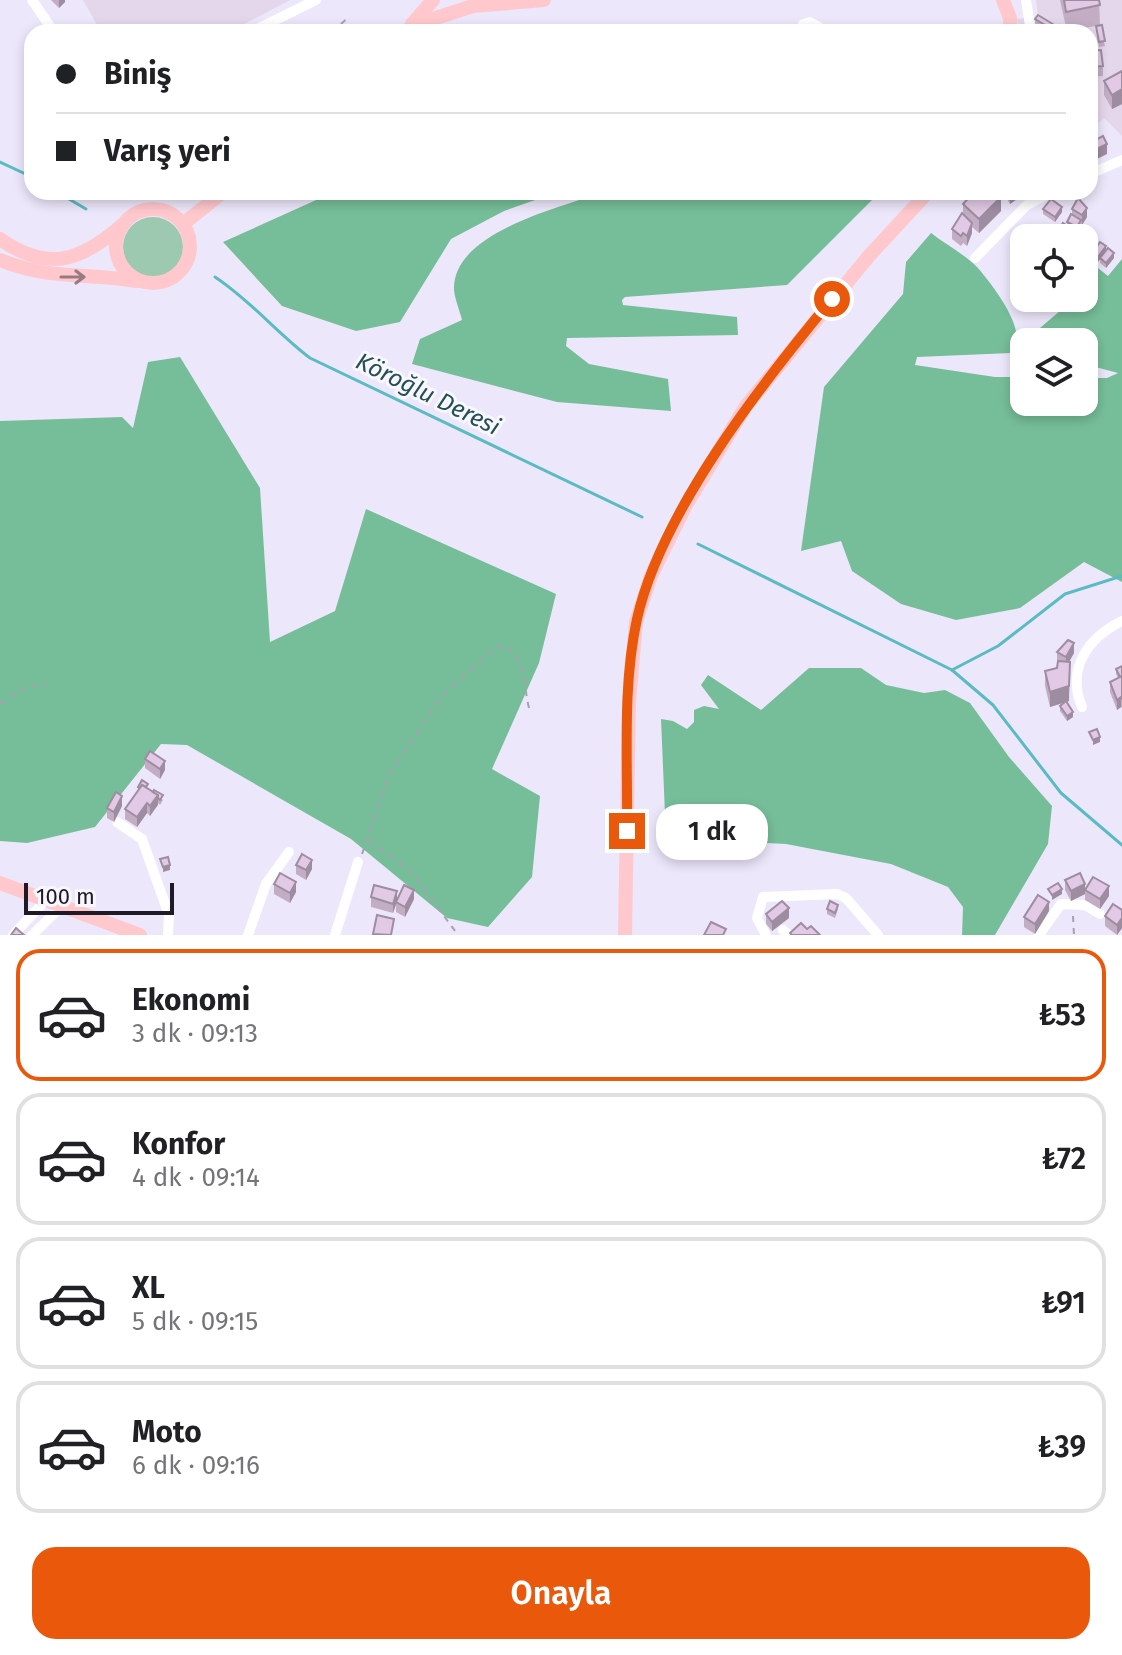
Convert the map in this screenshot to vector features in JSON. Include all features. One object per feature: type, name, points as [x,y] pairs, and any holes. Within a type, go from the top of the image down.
[{"type":"main road","points":[[411,24],[433,0]]},
{"type":"main road","points":[[423,24],[473,6],[544,0]]},
{"type":"main road","points":[[1003,0],[1010,24]]},
{"type":"main road","points":[[183,224],[213,200]]},
{"type":"main road","points":[[625,935],[629,704],[636,622],[651,576],[686,505],[746,406],[868,257],[921,200]]},
{"type":"main road","points":[[0,239],[39,259],[59,261],[90,250],[129,217],[152,209],[164,210],[183,224],[190,247],[181,269],[172,278],[148,283],[111,277],[63,277],[30,272],[0,260]]},
{"type":"main road","points":[[121,225],[115,249],[119,261],[126,272],[148,283]]},
{"type":"main road","points":[[0,883],[62,906],[110,929],[140,935]]},
{"type":"street","points":[[32,0],[48,24]]},
{"type":"street","points":[[267,24],[316,0]]},
{"type":"street","points":[[1026,0],[1030,24]]},
{"type":"street","points":[[1098,170],[1122,160]]},
{"type":"street","points":[[975,258],[1027,205],[1037,200]]},
{"type":"street","points":[[1082,707],[1076,692],[1083,651],[1091,641],[1122,621]]},
{"type":"street","points":[[117,822],[142,839],[169,915],[168,935]]},
{"type":"street","points":[[248,935],[266,884],[289,852]]},
{"type":"street","points":[[335,935],[358,862]]},
{"type":"street","points":[[766,935],[757,918],[763,897],[837,894],[846,898],[878,935]]},
{"type":"street","points":[[13,935],[46,900]]},
{"type":"street","points":[[1039,935],[1061,904],[1072,902],[1100,914]]},
{"type":"street","points":[[32,935],[62,906]]},
{"type":"path","points":[[341,24],[350,16]]},
{"type":"path","points":[[358,862],[368,840],[379,796],[412,740],[440,698],[496,647],[507,646],[516,654],[524,670],[529,708]]},
{"type":"path","points":[[0,704],[19,690],[46,684]]},
{"type":"path","points":[[368,840],[410,870],[458,935]]},
{"type":"path","points":[[1072,902],[1074,935]]},
{"type":"shaded area","points":[[83,0],[290,0],[244,24],[96,24]]},
{"type":"shaded area","points":[[1036,0],[1122,0],[1122,136],[1104,118],[1098,124],[1098,24],[1018,24],[1017,19],[1038,17]]},
{"type":"green space","points":[[316,200],[535,200],[504,211],[451,239],[400,322],[356,331],[282,306],[223,242]]},
{"type":"green space","points":[[580,200],[872,200],[787,285],[625,297],[622,300],[623,305],[737,317],[738,335],[567,338],[566,346],[589,364],[668,379],[671,411],[557,402],[412,364],[420,339],[462,320],[454,290],[458,270],[470,252],[512,225]]},
{"type":"green space","points":[[153,217],[164,219],[174,226],[181,236],[181,258],[174,268],[164,275],[153,277],[142,275],[132,268],[125,258],[123,247],[125,236],[132,226],[142,219]]},
{"type":"green space","points":[[931,233],[977,267],[1008,310],[1015,328],[1010,328],[1010,353],[917,357],[915,365],[1010,377],[1010,416],[1098,416],[1098,378],[1118,373],[1098,368],[1098,328],[1040,328],[1059,312],[1098,312],[1098,268],[1108,276],[1122,259],[1122,582],[1084,562],[1020,608],[956,620],[901,604],[852,571],[841,541],[801,551],[824,387],[903,294],[906,262]]},
{"type":"green space","points":[[180,357],[260,488],[270,642],[335,611],[366,509],[556,594],[539,663],[492,769],[540,796],[532,877],[488,927],[447,918],[351,839],[187,745],[161,744],[95,827],[27,843],[0,841],[0,421],[122,417],[133,428],[148,362]]},
{"type":"green space","points":[[809,668],[861,668],[886,685],[924,693],[945,690],[970,703],[1009,757],[1052,806],[1048,844],[995,935],[962,935],[963,907],[948,887],[891,864],[786,844],[666,838],[661,719],[673,721],[687,729],[694,722],[694,710],[704,706],[719,709],[701,685],[708,675],[761,710]]},
{"type":"building","points":[[1064,0],[1099,0],[1100,5],[1066,12]]},
{"type":"building","points":[[1038,15],[1053,24],[1044,24],[1035,19]]},
{"type":"building","points":[[1102,25],[1105,41],[1099,42],[1098,26]]},
{"type":"building","points":[[1098,50],[1101,50],[1103,66],[1098,66]]},
{"type":"building","points":[[1122,71],[1122,89],[1112,95],[1104,81]]},
{"type":"building","points":[[1103,136],[1107,144],[1098,148],[1098,139]]},
{"type":"building","points":[[967,200],[998,200],[979,219],[963,204]]},
{"type":"building","points":[[1050,200],[1062,207],[1055,217],[1043,209]]},
{"type":"building","points":[[1077,200],[1087,208],[1082,215],[1072,209]]},
{"type":"building","points":[[962,213],[972,223],[967,236],[963,233],[961,236],[952,229]]},
{"type":"building","points":[[1071,214],[1081,220],[1079,224],[1067,222]]},
{"type":"building","points":[[1100,242],[1106,246],[1098,257]]},
{"type":"building","points":[[1108,248],[1114,253],[1106,263],[1100,258]]},
{"type":"building","points":[[1068,640],[1074,643],[1066,657],[1057,652]]},
{"type":"building","points":[[1058,661],[1070,662],[1069,686],[1050,692],[1045,671],[1057,668]]},
{"type":"building","points":[[1122,676],[1122,699],[1117,700],[1110,682]]},
{"type":"building","points":[[1066,701],[1073,712],[1067,716],[1060,706]]},
{"type":"building","points":[[1097,729],[1100,737],[1093,740],[1089,732]]},
{"type":"building","points":[[150,751],[165,761],[160,769],[145,759]]},
{"type":"building","points":[[142,785],[158,795],[150,806],[147,803],[137,817],[125,809]]},
{"type":"building","points":[[116,792],[122,796],[114,812],[107,808]]},
{"type":"building","points":[[302,854],[312,860],[306,870],[296,865]]},
{"type":"building","points":[[168,857],[170,865],[163,867],[160,859]]},
{"type":"building","points":[[280,873],[296,882],[290,893],[274,884]]},
{"type":"building","points":[[1080,873],[1085,884],[1071,891],[1065,880]]},
{"type":"building","points":[[1093,877],[1109,886],[1100,899],[1085,890]]},
{"type":"building","points":[[1058,883],[1062,889],[1052,895],[1048,889]]},
{"type":"building","points":[[374,885],[397,891],[393,904],[371,897]]},
{"type":"building","points":[[404,885],[414,890],[405,907],[396,902]]},
{"type":"building","points":[[1038,895],[1049,902],[1035,924],[1024,917]]},
{"type":"building","points":[[782,901],[789,908],[772,922],[766,914]]},
{"type":"building","points":[[830,901],[838,905],[835,913],[827,909]]},
{"type":"building","points":[[1113,904],[1122,910],[1122,918],[1117,925],[1105,916]]},
{"type":"building","points":[[377,915],[394,919],[391,935],[373,934]]},
{"type":"building","points":[[711,922],[726,929],[723,935],[704,935]]},
{"type":"building","points":[[801,923],[807,929],[811,926],[820,935],[792,935],[790,933]]},
{"type":"building","points":[[16,928],[24,935],[11,935]]},
{"type":"waterway","name":"Köroğlu Deresi","points":[[0,162],[24,173]]},
{"type":"waterway","name":"Köroğlu Deresi","points":[[71,200],[86,209]]},
{"type":"waterway","name":"Köroğlu Deresi","points":[[215,277],[310,358],[642,517]]},
{"type":"waterway","name":"Köroğlu Deresi","points":[[698,544],[952,670],[993,705],[1061,793],[1122,845]]},
{"type":"waterway","name":"Köroğlu Deresi","points":[[952,670],[998,646],[1065,594],[1122,576]]},
{"type":"route","points":[[627,831],[633,652],[636,622],[651,576],[686,505],[746,406],[832,299]]}]
